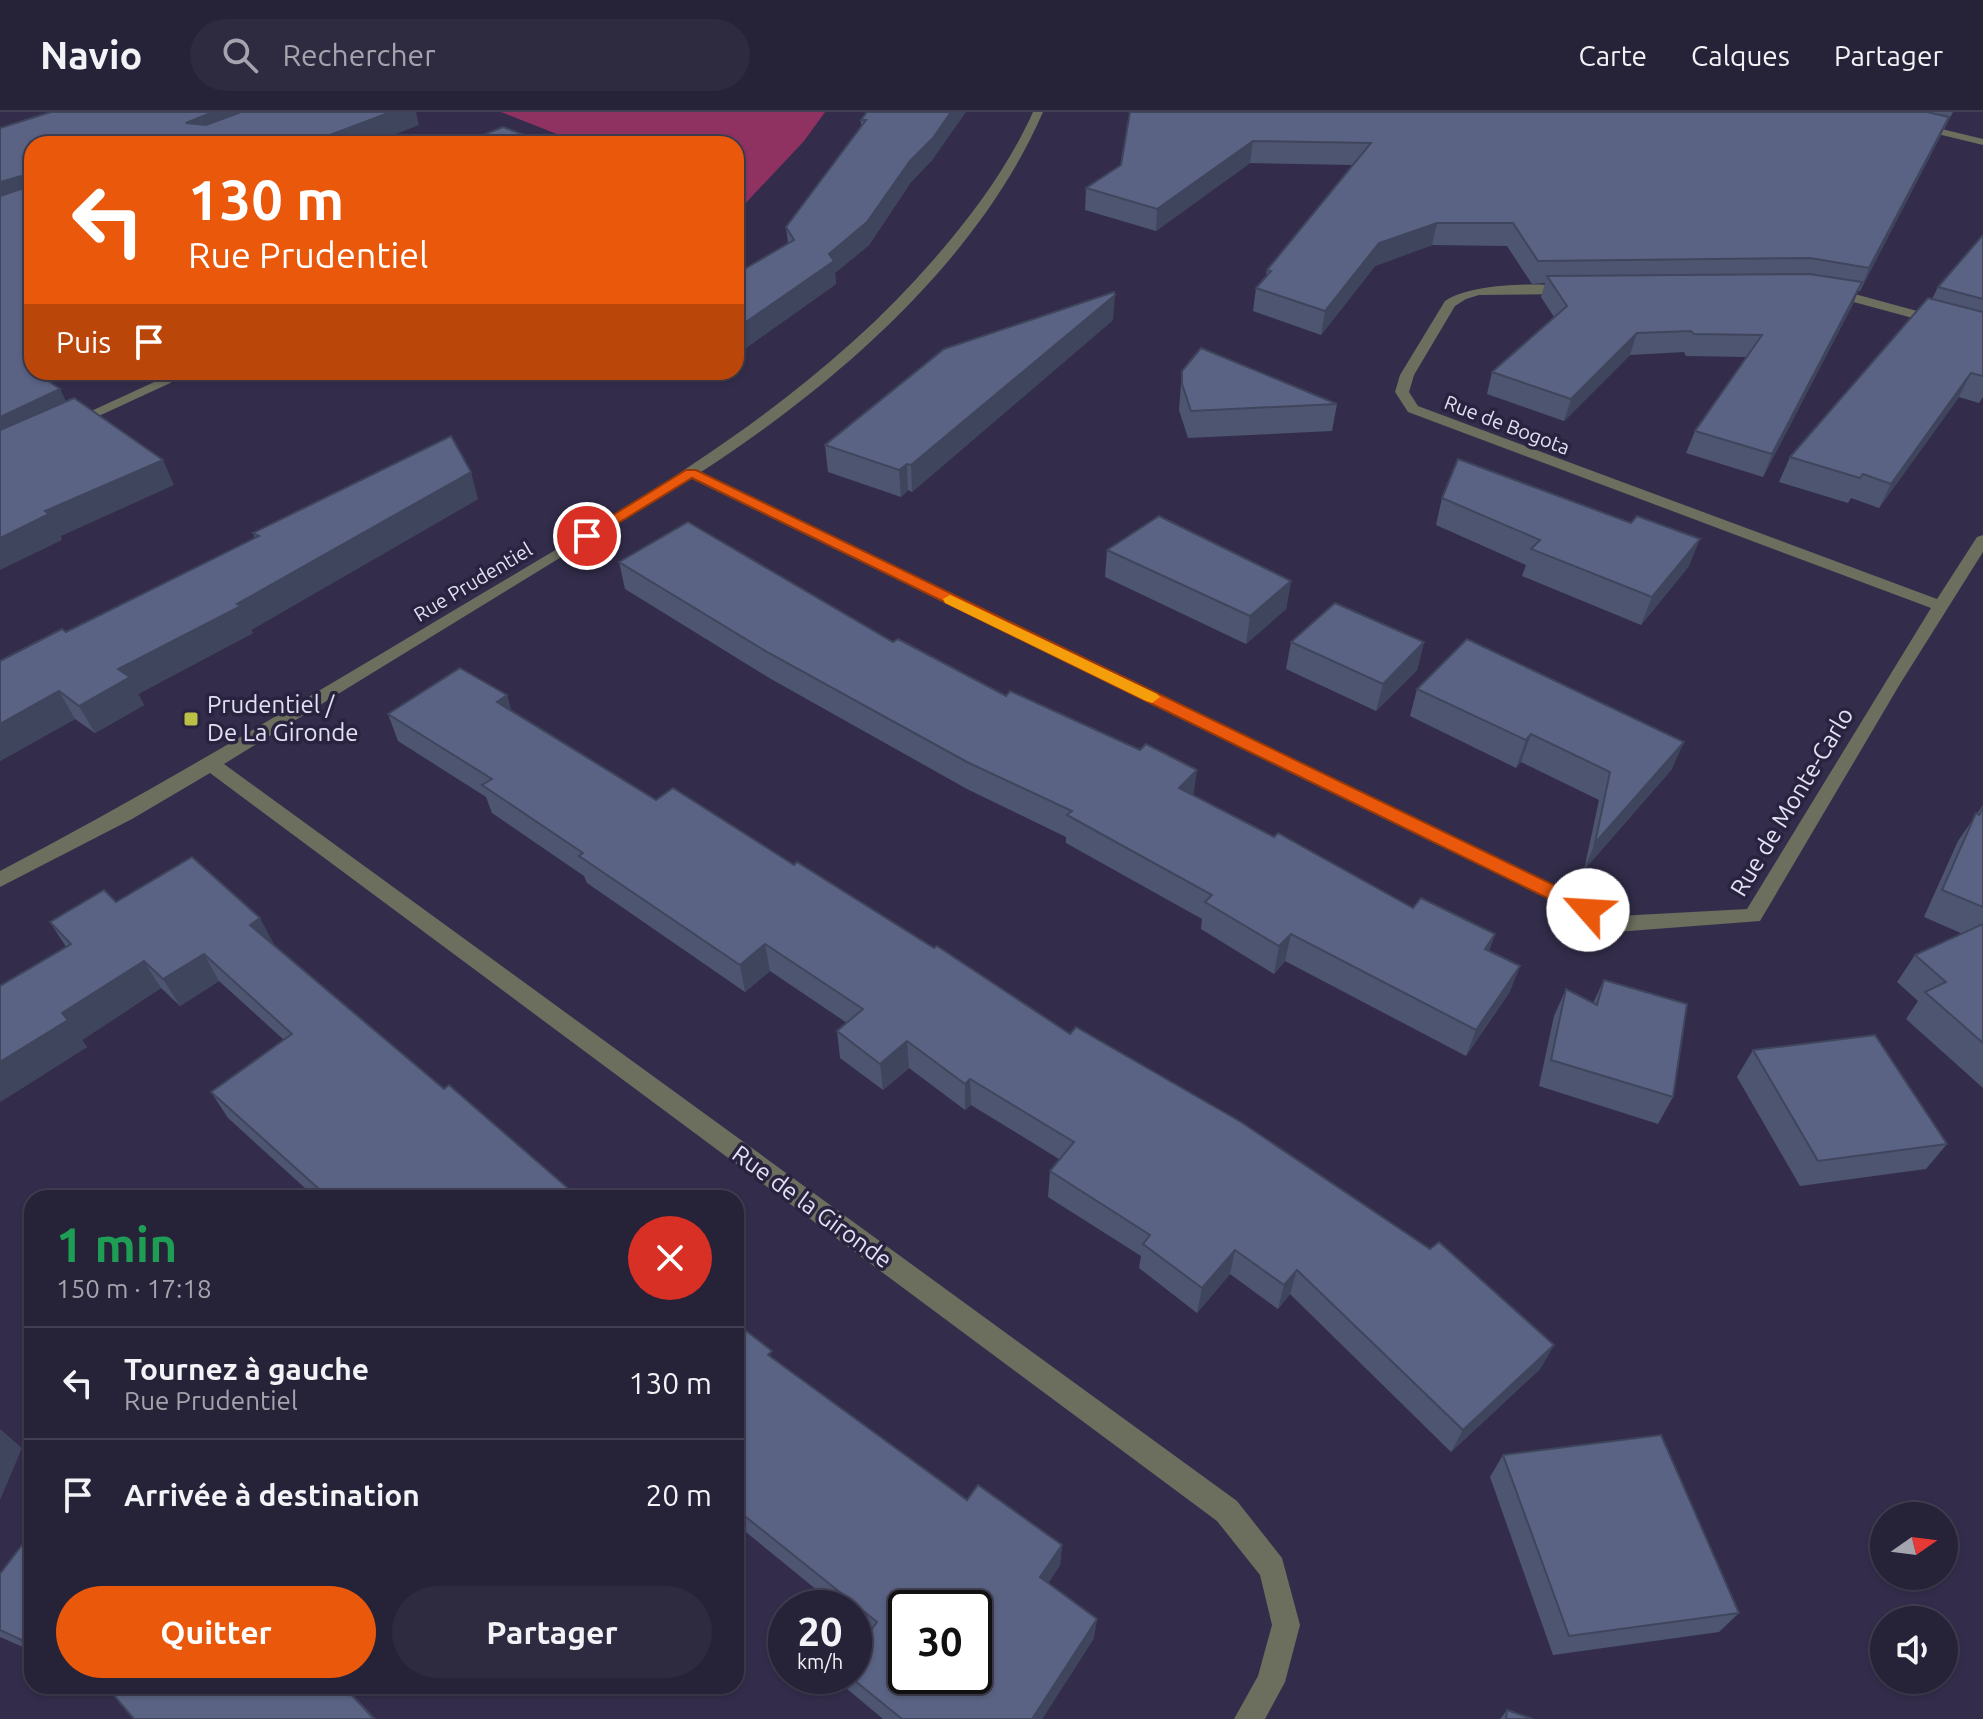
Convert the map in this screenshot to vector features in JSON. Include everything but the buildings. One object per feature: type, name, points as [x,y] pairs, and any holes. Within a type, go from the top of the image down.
[{"type":"street","name":"Rue Prudentiel","points":[[0,880],[211,764],[740,441],[850,356],[925,282],[1002,184],[1024,146],[1038,112]]},
{"type":"street","points":[[1911,124],[1983,142]]},
{"type":"street","name":"Rue de Bogota","points":[[1578,289],[1498,290],[1461,296],[1450,304],[1407,375],[1402,392],[1413,409],[1454,427],[1941,606]]},
{"type":"street","points":[[1811,290],[1861,298],[1983,333]]},
{"type":"street","points":[[57,429],[169,380]]},
{"type":"street","name":"Rue de Monte-Carlo","points":[[691,473],[1616,924],[1753,916],[1891,684],[1983,540]]},
{"type":"street","name":"Rue de la Gironde","points":[[211,764],[1227,1511],[1272,1568],[1286,1625],[1271,1682],[1249,1719]]},
{"type":"shaded area","points":[[501,112],[825,112],[804,141],[744,205],[744,136],[562,136]]},
{"type":"slow traffic","points":[[950,599],[1152,697]]},
{"type":"place","name":"Prudentiel / De La Gironde","points":[[191,719]]},
{"type":"route","points":[[587,536],[691,473],[1588,910]]}]
